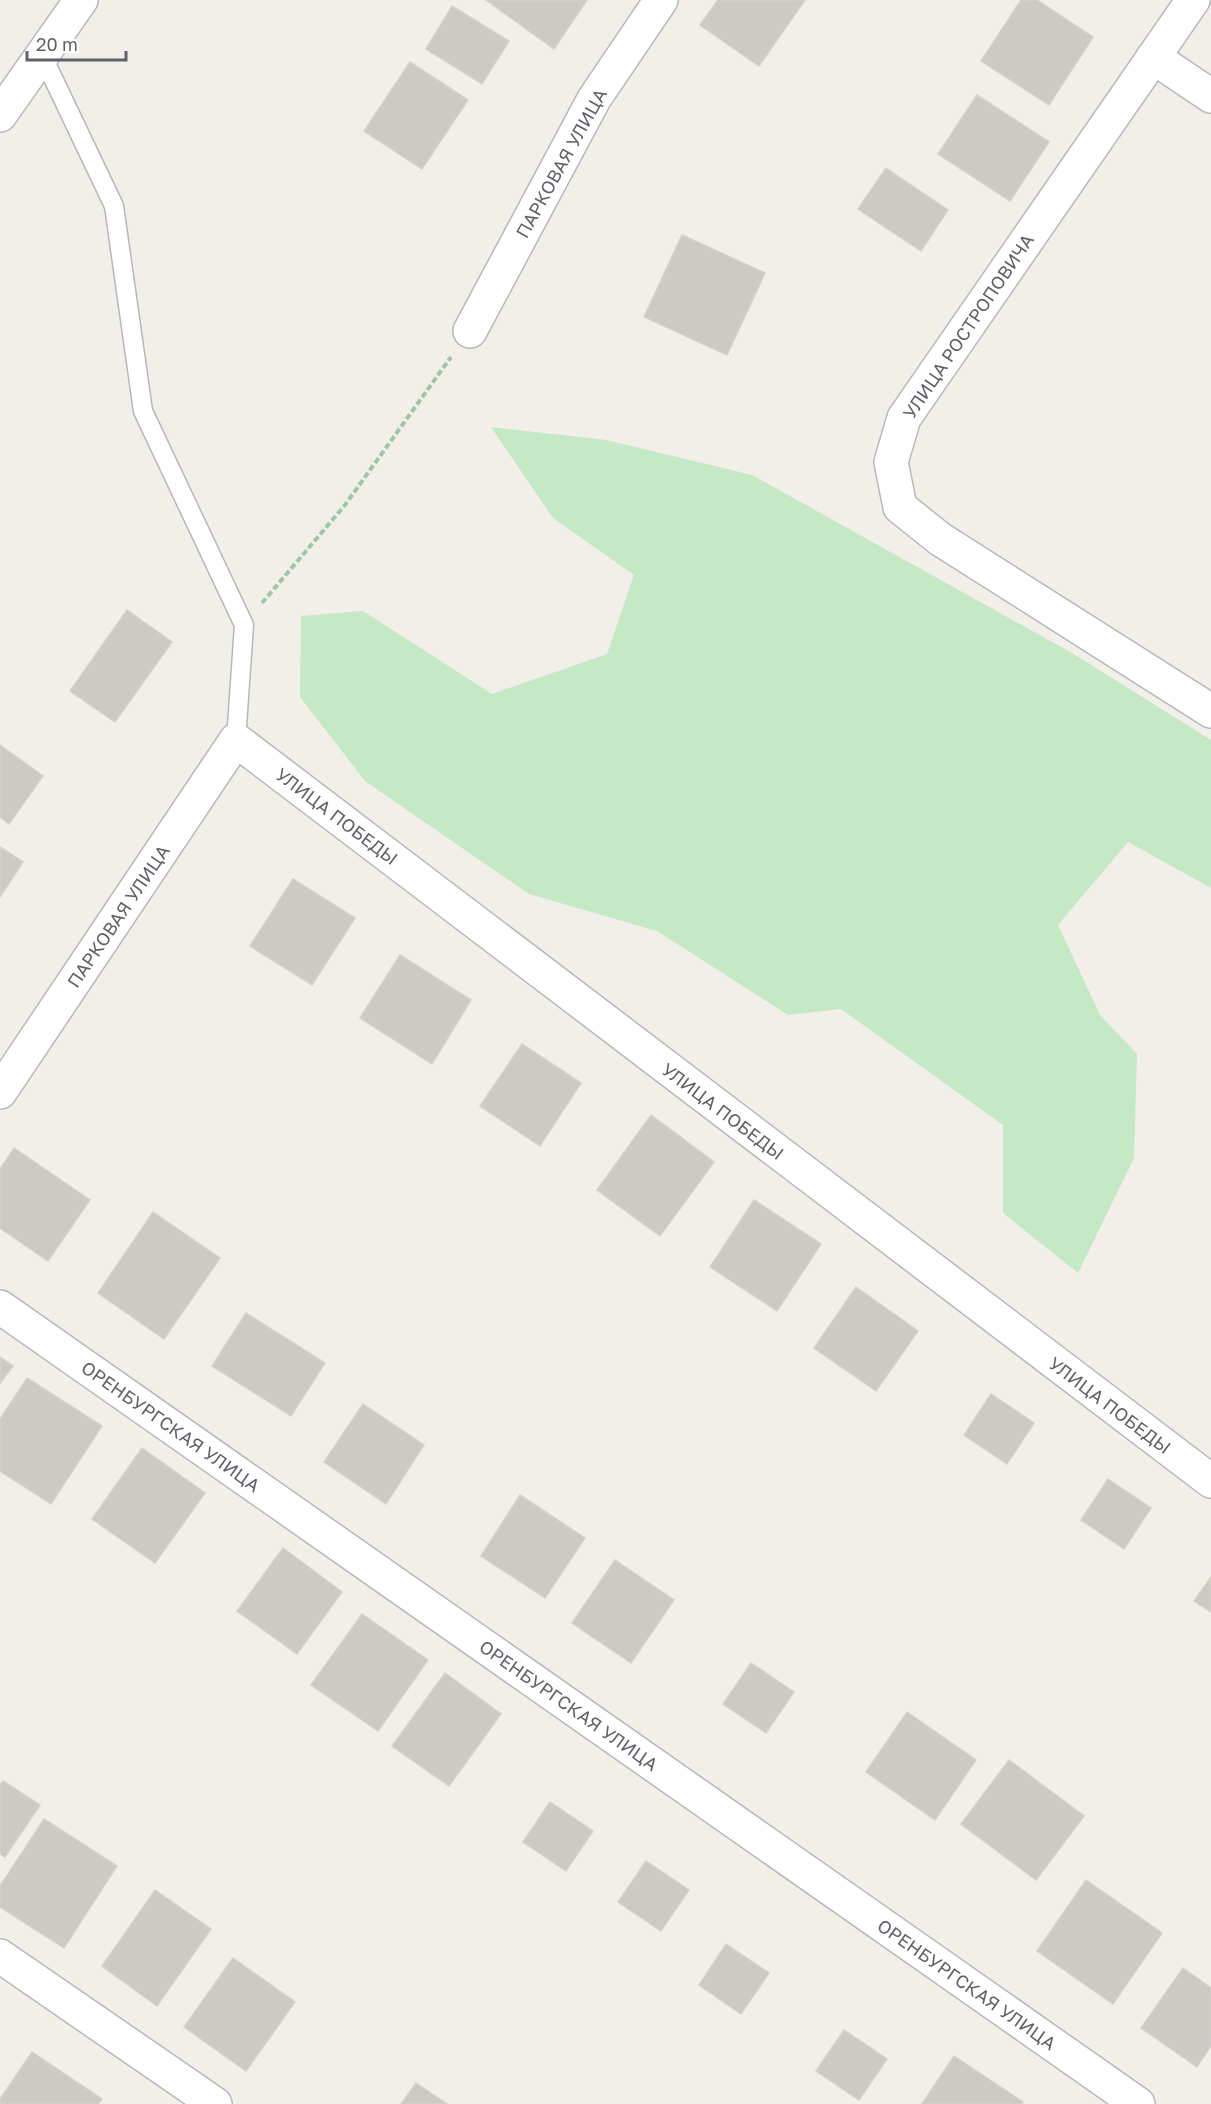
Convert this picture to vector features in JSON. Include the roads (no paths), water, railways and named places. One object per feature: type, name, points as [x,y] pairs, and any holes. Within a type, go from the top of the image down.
[{"type":"street","points":[[0,115],[81,0]]},
{"type":"street","name":"ПАРКОВАЯ УЛИЦА","points":[[470,331],[594,99],[661,0]]},
{"type":"street","name":"УЛИЦА РОСТРОПОВИЧА","points":[[1193,0],[904,418],[891,462],[900,507],[932,533],[1211,711]]},
{"type":"street","points":[[1153,57],[1211,96]]},
{"type":"street","name":"ПАРКОВАЯ УЛИЦА","points":[[0,1092],[236,740]]},
{"type":"street","name":"УЛИЦА ПОБЕДЫ","points":[[236,740],[1211,1481]]},
{"type":"street","name":"ОРЕНБУРГСКАЯ УЛИЦА","points":[[0,1307],[1138,2104]]},
{"type":"street","points":[[0,1956],[215,2104]]},
{"type":"lane","points":[[42,56],[114,206],[143,411],[244,625],[236,740]]}]
